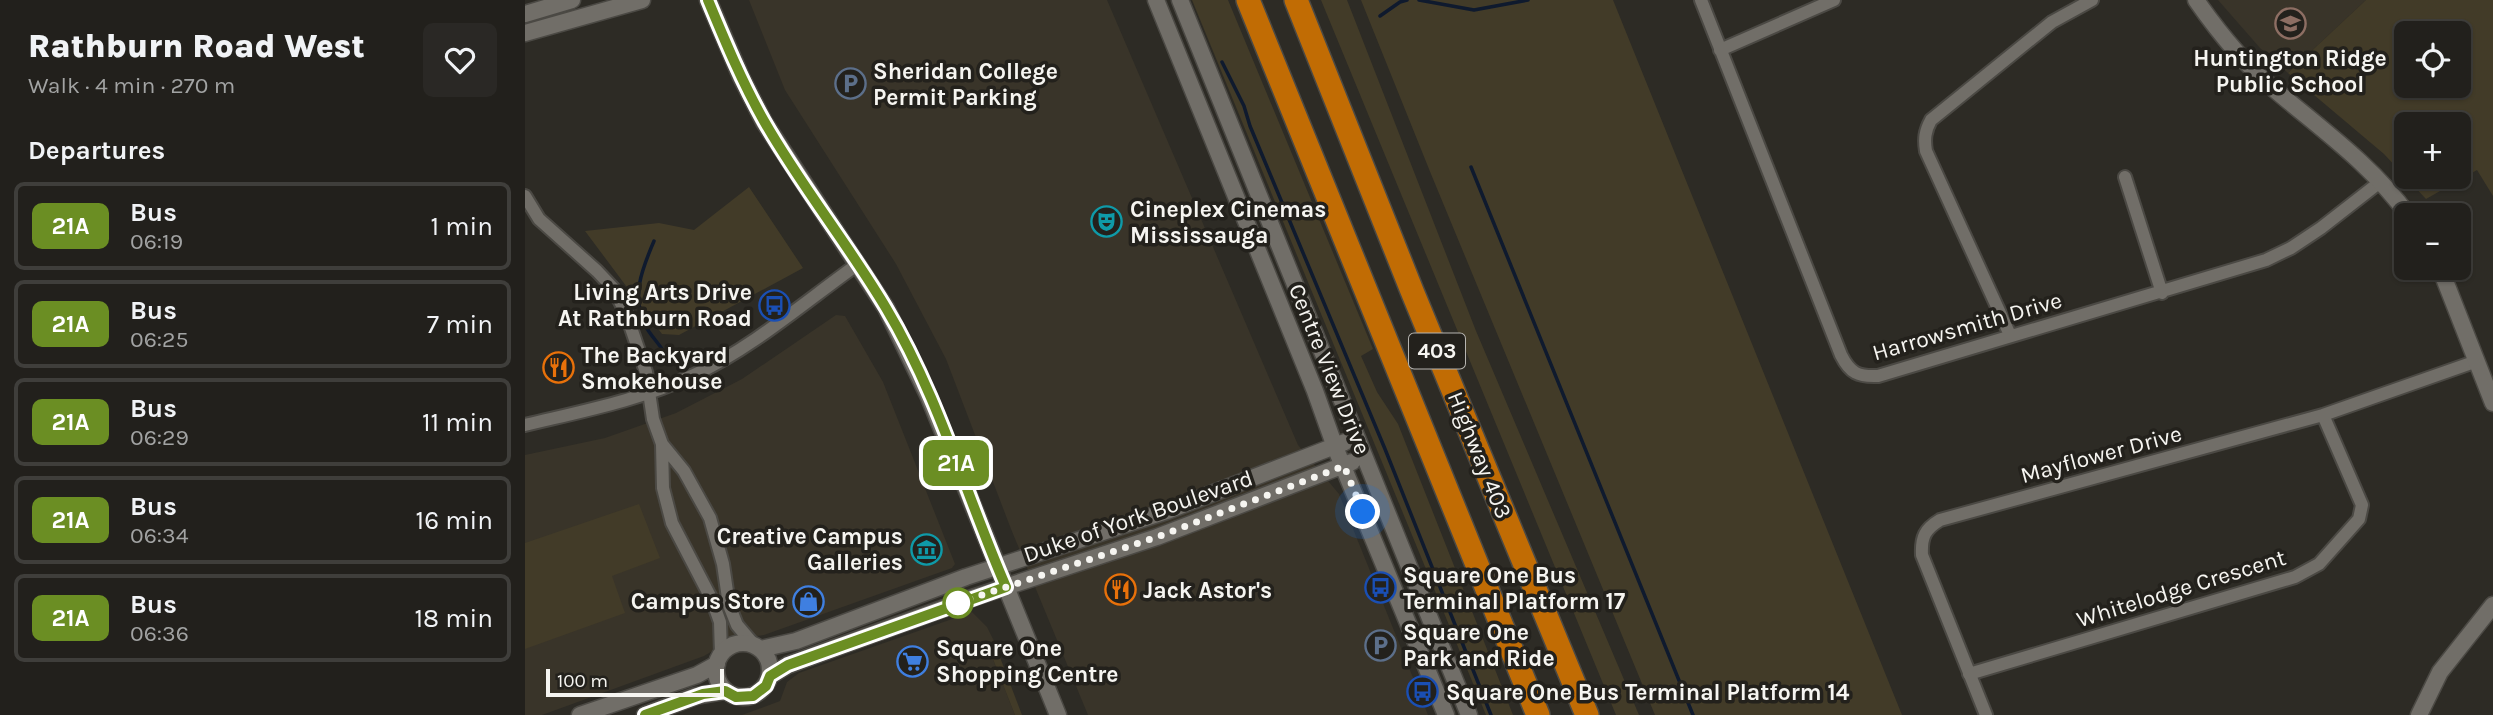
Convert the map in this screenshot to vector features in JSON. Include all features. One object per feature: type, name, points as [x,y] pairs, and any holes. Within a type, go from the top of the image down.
[{"type":"highway","name":"Highway 403","points":[[1248,0],[1538,715]]},
{"type":"highway","name":"Highway 403","points":[[1296,0],[1587,715]]},
{"type":"street","points":[[525,14],[572,0]]},
{"type":"street","points":[[525,33],[642,0]]},
{"type":"street","points":[[708,0],[741,77],[764,122],[886,308],[916,368],[1058,715]]},
{"type":"street","name":"Centre View Drive","points":[[1156,0],[1315,391],[1335,447],[1447,715]]},
{"type":"street","name":"Centre View Drive","points":[[1180,0],[1469,715]]},
{"type":"street","name":"Harrowsmith Drive","points":[[1701,0],[1847,368],[1855,374],[1878,376],[2010,335],[2245,269],[2291,248],[2364,196],[2380,181]]},
{"type":"street","points":[[1720,50],[1834,0]]},
{"type":"street","points":[[2010,335],[1926,151],[1926,129],[1931,120],[2052,22],[2092,0]]},
{"type":"street","points":[[2196,0],[2229,46],[2272,88],[2324,130],[2380,181],[2398,203]]},
{"type":"street","points":[[2125,177],[2162,293]]},
{"type":"street","points":[[525,196],[539,219],[613,288],[626,313],[646,372],[653,419],[662,444],[663,488],[673,523],[712,600],[720,622],[716,674],[725,691],[736,697],[753,696],[766,686],[770,666],[737,625],[729,605],[723,564],[712,522],[684,471],[662,444]]},
{"type":"street","points":[[525,425],[627,402],[695,374],[737,351],[858,264]]},
{"type":"street","points":[[2445,280],[2493,403]]},
{"type":"street","name":"Mayflower Drive","points":[[1986,715],[1922,555],[1923,534],[1929,527],[1940,520],[2323,415],[2477,361]]},
{"type":"street","name":"Whitelodge Crescent","points":[[1969,674],[2295,577],[2319,564],[2359,519],[2362,505],[2323,415]]},
{"type":"street","name":"Duke of York Boulevard","points":[[757,647],[796,641],[997,567],[1211,495],[1357,438]]},
{"type":"street","name":"Duke of York Boulevard","points":[[770,676],[788,665],[1006,587],[1157,537],[1365,457]]},
{"type":"street","points":[[2419,715],[2440,672],[2493,606]]},
{"type":"street","points":[[580,715],[697,675],[736,644],[757,647]]},
{"type":"street","points":[[645,715],[696,696],[725,691]]},
{"type":"shaded area","points":[[749,0],[1107,0],[1298,445],[1339,494],[1428,715],[1088,715],[1011,529],[946,359],[896,264],[785,90]]},
{"type":"shaded area","points":[[1192,0],[1228,0],[1373,349],[1361,356],[1377,392],[1398,424],[1513,715],[1486,715]]},
{"type":"shaded area","points":[[1321,0],[1347,0],[1476,331],[1639,715],[1616,715]]},
{"type":"shaded area","points":[[1361,0],[1613,0],[1902,715],[1655,715]]},
{"type":"shaded area","name":"Huntington Ridge Public School","points":[[2218,0],[2366,0],[2288,73],[2260,48]]},
{"type":"shaded area","points":[[2366,0],[2493,0],[2493,196],[2477,170],[2471,173],[2471,112],[2394,112],[2394,165],[2288,73]]},
{"type":"shaded area","points":[[749,187],[803,268],[679,335],[662,334],[585,231],[659,223],[694,230]]},
{"type":"shaded area","points":[[2417,189],[2444,189],[2426,199]]},
{"type":"shaded area","points":[[836,315],[845,316],[883,382],[955,564],[952,568],[764,635],[731,640],[704,656],[542,715],[525,715],[525,455],[605,438],[676,413],[742,379]]},
{"type":"shaded area","points":[[639,504],[660,558],[612,576],[625,613],[525,649],[525,543]]},
{"type":"shaded area","name":"Square One Shopping Centre","points":[[972,612],[987,627],[993,639],[989,649],[1015,715],[742,715],[780,701],[787,682],[799,673]]},
{"type":"shaded area","points":[[993,639],[1022,715],[1015,715],[989,649]]},
{"type":"waterway","points":[[1380,16],[1407,0]]},
{"type":"waterway","points":[[1419,0],[1474,10],[1528,0]]},
{"type":"waterway","points":[[1222,62],[1244,106],[1491,715]]},
{"type":"waterway","points":[[1471,167],[1693,715]]},
{"type":"waterway","points":[[654,241],[642,272],[639,304],[645,325],[669,362]]},
{"type":"bus line","name":"21A","points":[[645,715],[703,694],[725,691],[736,697],[753,696],[766,686],[770,676],[788,665],[1006,587],[900,333],[764,122],[741,77],[708,0]]},
{"type":"place","name":"Huntington Ridge Public School","points":[[2290,24]]},
{"type":"place","name":"Sheridan College Permit Parking","points":[[850,84]]},
{"type":"place","name":"Cineplex Cinemas Mississauga","points":[[1107,222]]},
{"type":"place","name":"Living Arts Drive At Rathburn Road","points":[[775,305]]},
{"type":"place","name":"The Backyard Smokehouse","points":[[558,368]]},
{"type":"place","name":"Creative Campus Galleries","points":[[926,549]]},
{"type":"place","name":"Square One Bus Terminal Platform 17","points":[[1380,588]]},
{"type":"place","name":"Jack Astor's","points":[[1120,590]]},
{"type":"place","name":"Campus Store","points":[[808,601]]},
{"type":"place","name":"Square One Park and Ride","points":[[1380,645]]},
{"type":"place","name":"Square One Shopping Centre","points":[[913,661]]},
{"type":"place","name":"Square One Bus Terminal Platform 14","points":[[1423,692]]},
{"type":"route","points":[[958,603],[952,605],[1157,537],[1344,466],[1363,512]]}]
